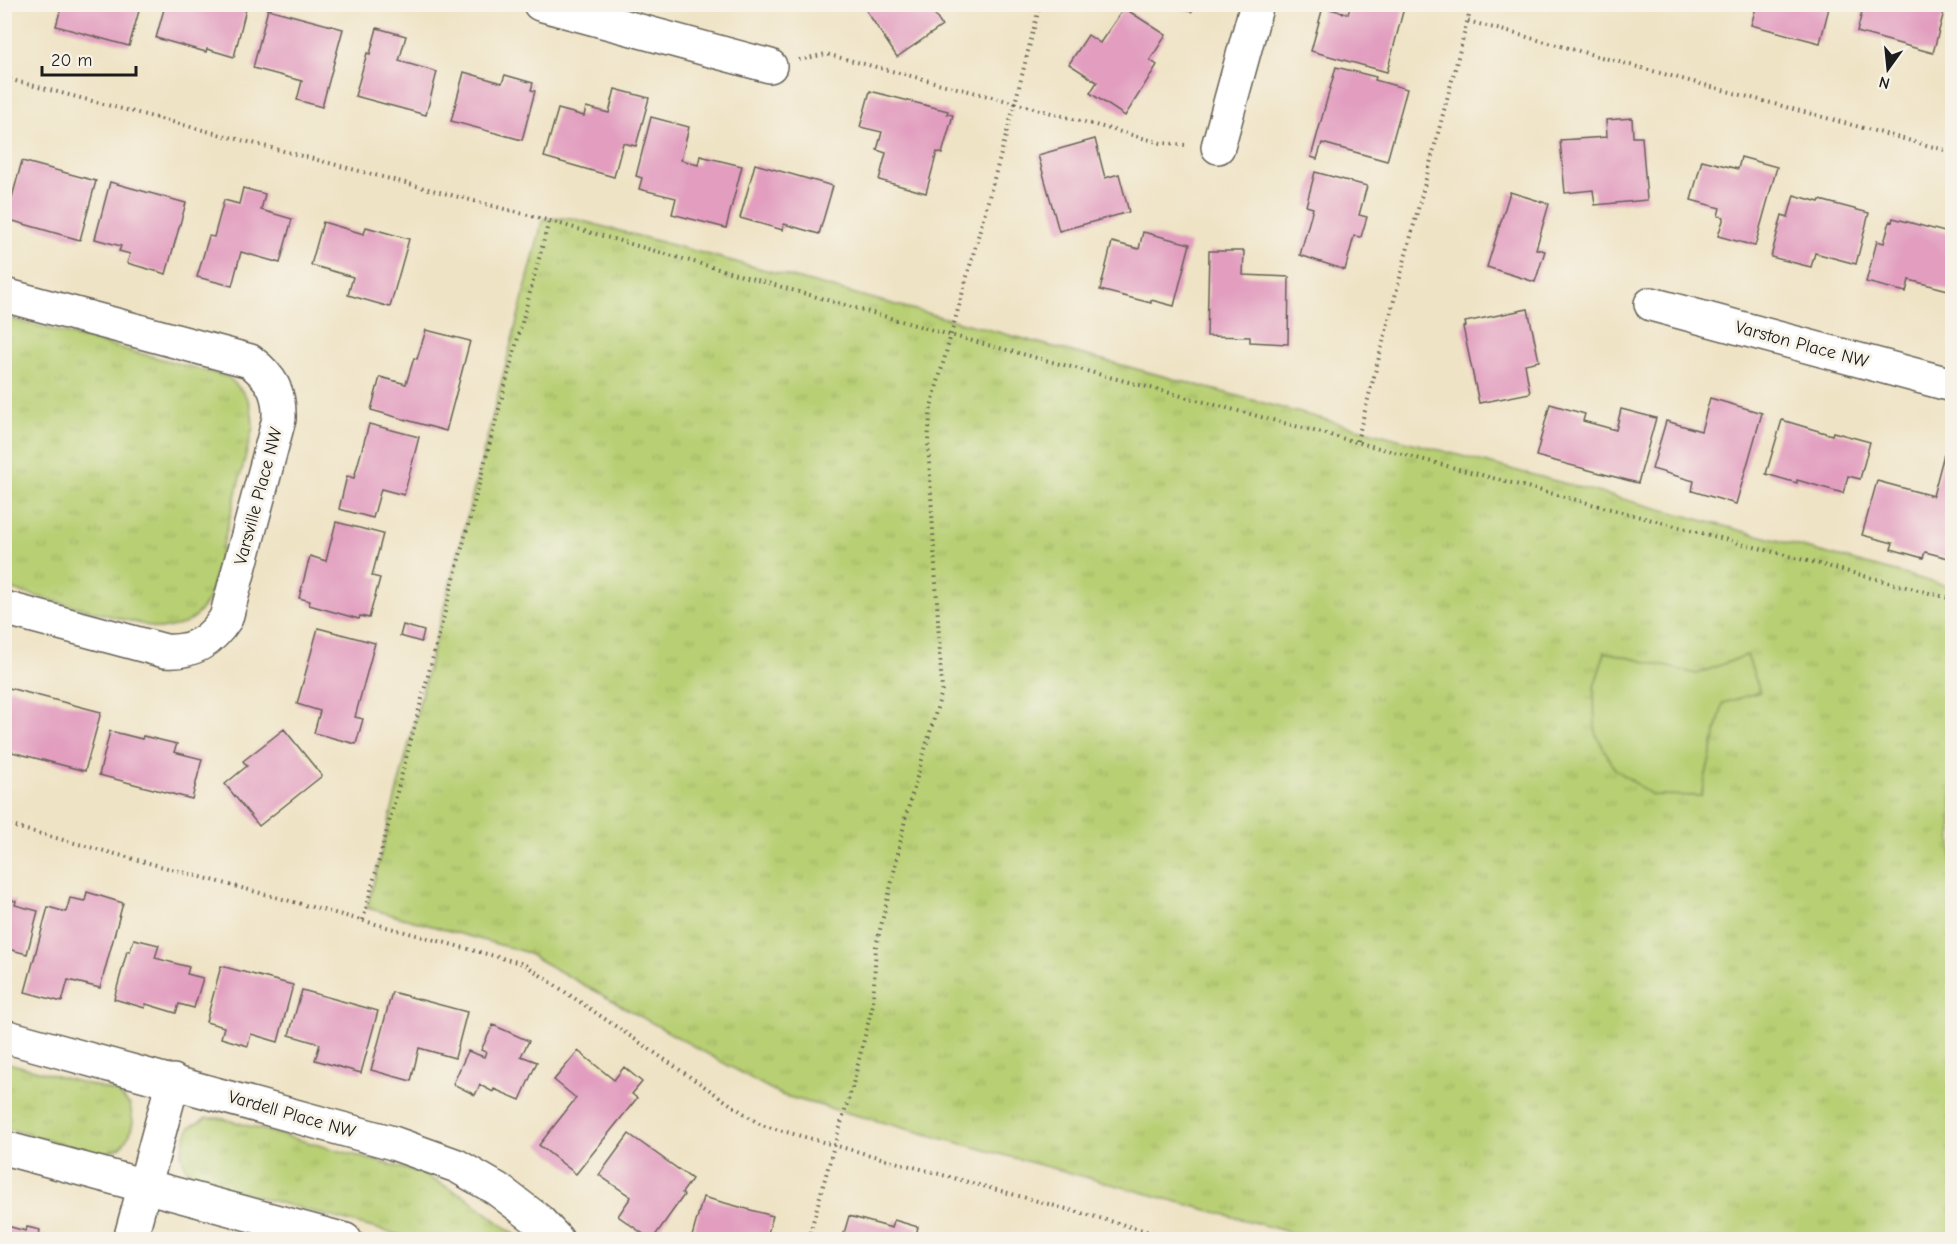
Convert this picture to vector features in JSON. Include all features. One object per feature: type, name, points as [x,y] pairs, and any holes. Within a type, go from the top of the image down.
[{"type":"street","points":[[540,4],[770,66]]},
{"type":"street","points":[[1218,147],[1257,4]]},
{"type":"street","name":"Varsville Place NW","points":[[4,295],[250,361],[271,381],[280,405],[279,419],[226,618],[217,632],[204,643],[189,650],[165,651],[4,608]]},
{"type":"street","name":"Varston Place NW","points":[[1651,304],[1953,385]]},
{"type":"street","name":"Vardell Place NW","points":[[4,1036],[393,1143],[457,1166],[497,1189],[538,1220],[558,1239]]},
{"type":"street","points":[[130,1239],[173,1081]]},
{"type":"street","points":[[4,1148],[345,1239]]},
{"type":"path","points":[[808,1239],[852,1088],[873,1003],[876,946],[906,815],[942,691],[928,441],[931,407],[1040,4]]},
{"type":"path","points":[[1357,441],[1472,4]]},
{"type":"path","points":[[1468,21],[1953,152]]},
{"type":"path","points":[[770,66],[826,54],[1161,143],[1218,147]]},
{"type":"path","points":[[4,78],[549,221],[950,335],[1953,599]]},
{"type":"path","points":[[363,920],[549,221]]},
{"type":"path","points":[[4,824],[524,964],[761,1125],[1179,1239]]},
{"type":"green space","points":[[571,218],[1952,587],[1952,1239],[1315,1239],[781,1095],[525,952],[367,908],[543,219]]},
{"type":"green space","points":[[4,317],[228,377],[240,388],[247,399],[250,404],[253,427],[209,599],[194,618],[178,626],[160,629],[5,588]]},
{"type":"green space","points":[[1605,652],[1697,674],[1747,655],[1760,692],[1723,703],[1701,796],[1652,795],[1614,768],[1595,732],[1594,687]]},
{"type":"green space","points":[[4,1062],[117,1092],[130,1105],[133,1122],[130,1134],[121,1147],[98,1154],[5,1128]]},
{"type":"green space","points":[[206,1118],[220,1118],[420,1173],[466,1197],[520,1239],[414,1239],[199,1181],[186,1168],[181,1154],[190,1127]]},
{"type":"building","points":[[62,4],[141,4],[129,46],[56,26]]},
{"type":"building","points":[[161,4],[247,5],[234,57],[156,38],[164,9],[160,8]]},
{"type":"building","points":[[862,4],[928,4],[942,26],[897,57]]},
{"type":"building","points":[[1166,4],[1194,4],[1192,12]]},
{"type":"building","points":[[1351,4],[1405,4],[1387,72],[1311,51],[1323,7],[1348,14]]},
{"type":"building","points":[[1757,4],[1830,4],[1820,43],[1751,25]]},
{"type":"building","points":[[1864,4],[1946,4],[1933,53],[1857,32]]},
{"type":"building","points":[[1124,8],[1166,35],[1150,60],[1157,65],[1125,116],[1090,93],[1097,82],[1069,64],[1088,35],[1100,43]]},
{"type":"building","points":[[268,9],[343,29],[322,107],[297,100],[302,81],[253,68]]},
{"type":"building","points":[[377,28],[406,36],[399,61],[437,72],[426,115],[355,96],[367,53],[370,54]]},
{"type":"building","points":[[1336,67],[1376,77],[1375,80],[1407,89],[1387,161],[1322,143],[1317,159],[1311,157]]},
{"type":"building","points":[[464,72],[502,83],[505,75],[533,83],[531,90],[535,91],[522,140],[451,121]]},
{"type":"building","points":[[615,89],[649,98],[636,146],[623,143],[614,177],[544,157],[558,109],[584,116],[586,107],[609,113]]},
{"type":"building","points":[[870,91],[948,111],[947,114],[953,115],[942,154],[937,152],[926,193],[879,180],[886,153],[877,150],[882,132],[860,127]]},
{"type":"building","points":[[651,117],[689,127],[681,160],[698,165],[700,156],[742,166],[726,228],[672,214],[676,198],[639,189],[642,178],[636,176]]},
{"type":"building","points":[[1632,118],[1633,137],[1642,137],[1647,200],[1595,205],[1593,190],[1565,193],[1560,140],[1607,137],[1606,120]]},
{"type":"building","points":[[1095,139],[1105,178],[1119,174],[1129,212],[1059,231],[1038,155]]},
{"type":"building","points":[[1741,157],[1777,167],[1755,246],[1718,236],[1724,217],[1718,216],[1720,208],[1691,200],[1702,160],[1738,169]]},
{"type":"building","points":[[22,161],[96,181],[80,240],[6,219]]},
{"type":"building","points":[[755,164],[833,186],[819,234],[784,224],[783,230],[740,218]]},
{"type":"building","points":[[1315,172],[1367,186],[1359,215],[1367,217],[1361,237],[1354,236],[1345,270],[1300,255],[1313,208],[1306,206]]},
{"type":"building","points":[[110,182],[186,203],[166,274],[127,263],[130,254],[119,251],[121,246],[95,239]]},
{"type":"building","points":[[243,188],[265,194],[261,210],[292,219],[280,263],[241,252],[232,286],[197,277],[209,236],[214,237],[224,200],[239,204]]},
{"type":"building","points":[[1510,192],[1549,204],[1536,249],[1545,251],[1535,282],[1487,267]]},
{"type":"building","points":[[1794,195],[1869,213],[1856,264],[1815,253],[1811,267],[1771,257],[1782,215],[1788,217]]},
{"type":"building","points":[[1893,218],[1952,234],[1952,291],[1909,280],[1906,292],[1866,282],[1877,241],[1884,243],[1890,221],[1892,222]]},
{"type":"building","points":[[323,222],[364,234],[366,227],[409,239],[390,307],[348,295],[353,277],[311,265]]},
{"type":"building","points":[[1143,232],[1190,244],[1174,306],[1151,300],[1151,303],[1100,290],[1112,242],[1139,249]]},
{"type":"building","points":[[1209,251],[1244,251],[1243,275],[1289,277],[1288,344],[1250,342],[1250,337],[1207,336]]},
{"type":"building","points":[[1528,309],[1539,361],[1525,364],[1530,393],[1479,403],[1463,327],[1466,326],[1465,322]]},
{"type":"building","points":[[426,330],[470,341],[446,431],[371,410],[380,377],[406,384]]},
{"type":"building","points":[[1710,398],[1762,413],[1736,504],[1692,491],[1694,481],[1652,469],[1666,421],[1701,431]]},
{"type":"building","points":[[1550,404],[1585,414],[1583,421],[1616,430],[1621,409],[1656,418],[1638,483],[1536,456]]},
{"type":"building","points":[[1782,420],[1832,435],[1833,432],[1870,442],[1860,479],[1848,476],[1843,493],[1766,474]]},
{"type":"building","points":[[369,424],[419,437],[404,495],[381,489],[373,518],[339,509],[347,476],[354,478]]},
{"type":"building","points":[[1944,454],[1952,456],[1952,559],[1925,552],[1923,558],[1891,549],[1893,543],[1862,535],[1877,481],[1933,496]]},
{"type":"building","points":[[336,522],[383,534],[372,576],[380,578],[369,618],[360,616],[359,619],[309,605],[310,601],[299,598],[310,556],[326,561]]},
{"type":"building","points":[[403,625],[424,631],[421,642],[400,636]]},
{"type":"building","points":[[318,628],[375,643],[355,717],[363,719],[356,744],[314,733],[320,711],[297,704]]},
{"type":"building","points":[[9,688],[101,712],[85,771],[4,750],[4,704]]},
{"type":"building","points":[[284,729],[322,776],[259,826],[225,784],[247,766],[243,761]]},
{"type":"building","points":[[110,731],[177,744],[174,752],[202,759],[192,799],[99,775]]},
{"type":"building","points":[[87,892],[123,903],[100,988],[68,980],[62,1002],[25,992],[48,907],[66,912],[70,898],[85,901]]},
{"type":"building","points":[[4,898],[16,901],[15,905],[38,911],[27,954],[4,948]]},
{"type":"building","points":[[134,939],[159,945],[155,958],[189,967],[187,974],[203,978],[194,1008],[179,1004],[176,1013],[146,1004],[145,1008],[114,999],[127,951],[130,951]]},
{"type":"building","points":[[221,966],[293,985],[278,1042],[251,1034],[248,1046],[221,1038],[224,1027],[206,1022]]},
{"type":"building","points":[[302,990],[378,1011],[361,1073],[315,1060],[320,1044],[289,1035]]},
{"type":"building","points":[[392,992],[467,1012],[455,1058],[419,1048],[411,1081],[371,1070]]},
{"type":"building","points":[[493,1025],[529,1041],[521,1056],[537,1062],[520,1100],[494,1089],[493,1092],[480,1085],[475,1095],[453,1084],[468,1051],[484,1057],[486,1052],[481,1050]]},
{"type":"building","points":[[578,1051],[614,1080],[624,1067],[642,1082],[632,1094],[637,1098],[576,1174],[539,1145],[576,1098],[554,1080]]},
{"type":"building","points":[[629,1134],[692,1179],[682,1193],[684,1195],[652,1240],[618,1216],[631,1197],[599,1175]]},
{"type":"building","points":[[703,1197],[773,1216],[766,1240],[691,1240]]},
{"type":"building","points":[[849,1216],[892,1228],[894,1220],[918,1227],[916,1235],[919,1236],[918,1240],[842,1240]]},
{"type":"building","points":[[7,1226],[26,1231],[27,1227],[40,1230],[39,1234],[56,1240],[5,1240]]}]
